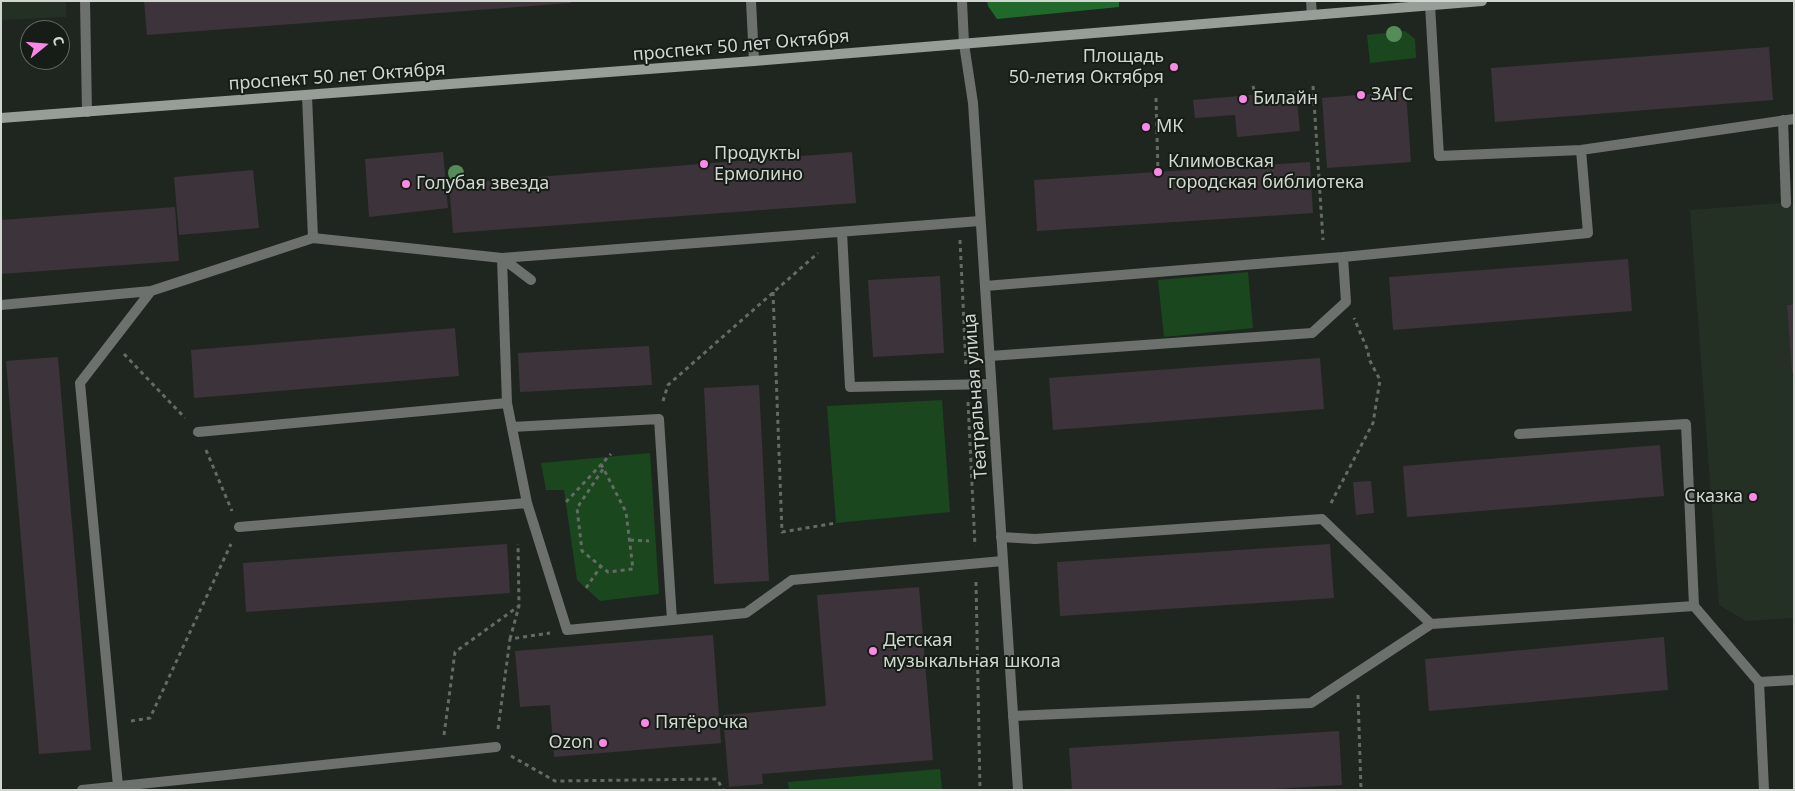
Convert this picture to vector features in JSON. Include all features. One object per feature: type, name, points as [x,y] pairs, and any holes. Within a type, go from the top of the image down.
[{"type":"main road","name":"проспект 50 лет Октября","points":[[1,118],[754,61],[1425,4],[1482,1]]},
{"type":"street","points":[[85,1],[87,112]]},
{"type":"street","points":[[751,1],[754,61]]},
{"type":"street","name":"Театральная улица","points":[[962,1],[964,44],[973,103],[1018,790]]},
{"type":"street","points":[[1311,1],[1312,15]]},
{"type":"street","points":[[1425,4],[1439,156],[1581,150],[1794,119]]},
{"type":"street","points":[[307,96],[313,238]]},
{"type":"street","points":[[1783,120],[1786,203]]},
{"type":"street","points":[[985,286],[1324,259],[1588,233],[1581,150]]},
{"type":"street","points":[[1,304],[151,291],[313,238],[502,258],[980,221]]},
{"type":"street","points":[[842,232],[850,387],[991,384]]},
{"type":"street","points":[[990,356],[1312,333],[1346,302],[1343,257]]},
{"type":"street","points":[[502,258],[531,280]]},
{"type":"street","points":[[502,258],[507,403],[527,503],[567,630],[746,612],[792,580],[1003,561]]},
{"type":"street","points":[[118,786],[80,383],[151,291]]},
{"type":"street","points":[[198,432],[507,403]]},
{"type":"street","points":[[512,427],[659,419],[672,620]]},
{"type":"street","points":[[1520,434],[1686,424],[1694,606],[1759,682],[1764,790]]},
{"type":"street","points":[[239,527],[527,503]]},
{"type":"street","points":[[1001,537],[1035,539],[1322,519],[1431,624]]},
{"type":"street","points":[[1013,716],[1311,703],[1431,624],[1694,606]]},
{"type":"street","points":[[1759,682],[1794,680]]},
{"type":"street","points":[[82,790],[496,748]]},
{"type":"path","points":[[1313,86],[1324,259]]},
{"type":"path","points":[[1156,98],[1158,172]]},
{"type":"path","points":[[960,223],[976,563],[980,790]]},
{"type":"path","points":[[659,419],[668,385],[842,232]]},
{"type":"path","points":[[774,292],[782,532],[836,523]]},
{"type":"path","points":[[1322,519],[1373,423],[1380,380],[1346,302]]},
{"type":"path","points":[[112,341],[198,432],[239,527],[150,718],[113,724]]},
{"type":"path","points":[[566,502],[611,454]]},
{"type":"path","points":[[601,464],[626,512],[633,569],[608,572],[582,551],[577,508],[603,469]]},
{"type":"path","points":[[518,540],[519,606],[510,639],[496,748],[555,781],[717,779],[723,790]]},
{"type":"path","points":[[630,540],[655,542]]},
{"type":"path","points":[[586,588],[601,566]]},
{"type":"path","points":[[442,753],[455,652],[519,606]]},
{"type":"path","points":[[510,639],[567,630]]},
{"type":"path","points":[[1357,672],[1361,790]]},
{"type":"shaded area","points":[[1,1],[66,1],[66,17],[1,20]]},
{"type":"shaded area","name":"Сказка","points":[[1794,202],[1794,304],[1787,305],[1794,389],[1794,618],[1746,621],[1719,605],[1690,210]]},
{"type":"green space","points":[[987,1],[1119,1],[1119,7],[997,19],[988,6]]},
{"type":"green space","points":[[1405,31],[1415,39],[1416,58],[1370,63],[1367,35]]},
{"type":"green space","points":[[1248,272],[1253,328],[1164,337],[1158,280]]},
{"type":"green space","points":[[942,400],[950,512],[836,523],[827,406]]},
{"type":"green space","points":[[650,453],[659,594],[600,601],[577,580],[564,490],[546,490],[541,463]]},
{"type":"green space","points":[[940,769],[942,790],[789,790],[788,782]]},
{"type":"building","points":[[144,1],[571,1],[571,3],[147,35]]},
{"type":"building","points":[[1769,47],[1773,100],[1495,122],[1491,68]]},
{"type":"building","points":[[1296,91],[1300,131],[1237,137],[1235,115],[1195,118],[1193,100]]},
{"type":"building","points":[[1406,91],[1411,162],[1327,168],[1322,98]]},
{"type":"building","name":"Голубая звезда","points":[[443,152],[448,208],[369,217],[365,159]]},
{"type":"building","points":[[852,152],[856,203],[453,233],[449,184]]},
{"type":"building","points":[[1310,162],[1313,213],[1037,231],[1034,180]]},
{"type":"building","points":[[253,170],[259,228],[179,235],[174,177]]},
{"type":"building","points":[[175,207],[179,261],[1,274],[1,220]]},
{"type":"building","points":[[1628,259],[1632,311],[1393,330],[1389,277]]},
{"type":"building","points":[[940,276],[944,353],[873,357],[868,280]]},
{"type":"building","points":[[1794,304],[1794,373],[1792,373],[1787,305]]},
{"type":"building","points":[[455,328],[459,376],[194,398],[191,350]]},
{"type":"building","points":[[649,346],[652,385],[520,392],[518,353]]},
{"type":"building","points":[[58,357],[91,750],[39,754],[6,361]]},
{"type":"building","points":[[1320,358],[1324,409],[1053,430],[1049,378]]},
{"type":"building","points":[[759,385],[769,581],[714,584],[704,388]]},
{"type":"building","points":[[1660,445],[1664,496],[1407,517],[1403,466]]},
{"type":"building","points":[[1371,481],[1374,513],[1356,515],[1353,482]]},
{"type":"building","points":[[507,544],[510,593],[246,612],[243,563]]},
{"type":"building","points":[[1330,544],[1334,598],[1060,616],[1057,562]]},
{"type":"building","name":"Детская музыкальная школа","points":[[919,587],[933,760],[762,774],[763,784],[729,787],[723,715],[826,706],[817,595]]},
{"type":"building","points":[[713,635],[721,743],[554,757],[550,705],[520,707],[515,651]]},
{"type":"building","points":[[1664,637],[1668,690],[1429,711],[1425,659]]},
{"type":"building","points":[[1339,731],[1342,785],[1257,790],[1072,790],[1069,748]]},
{"type":"place","name":"Площадь 50-летия Октября","points":[[1174,67]]},
{"type":"place","name":"ЗАГС","points":[[1361,95]]},
{"type":"place","name":"Билайн","points":[[1243,99]]},
{"type":"place","name":"МК","points":[[1146,127]]},
{"type":"place","name":"Продукты Ермолино","points":[[704,164]]},
{"type":"place","name":"Климовская городская библиотека","points":[[1158,172]]},
{"type":"place","name":"Голубая звезда","points":[[406,184]]},
{"type":"place","name":"Сказка","points":[[1753,497]]},
{"type":"place","name":"Детская музыкальная школа","points":[[873,651]]},
{"type":"place","name":"Пятёрочка","points":[[645,723]]},
{"type":"place","name":"Ozon","points":[[603,743]]}]
